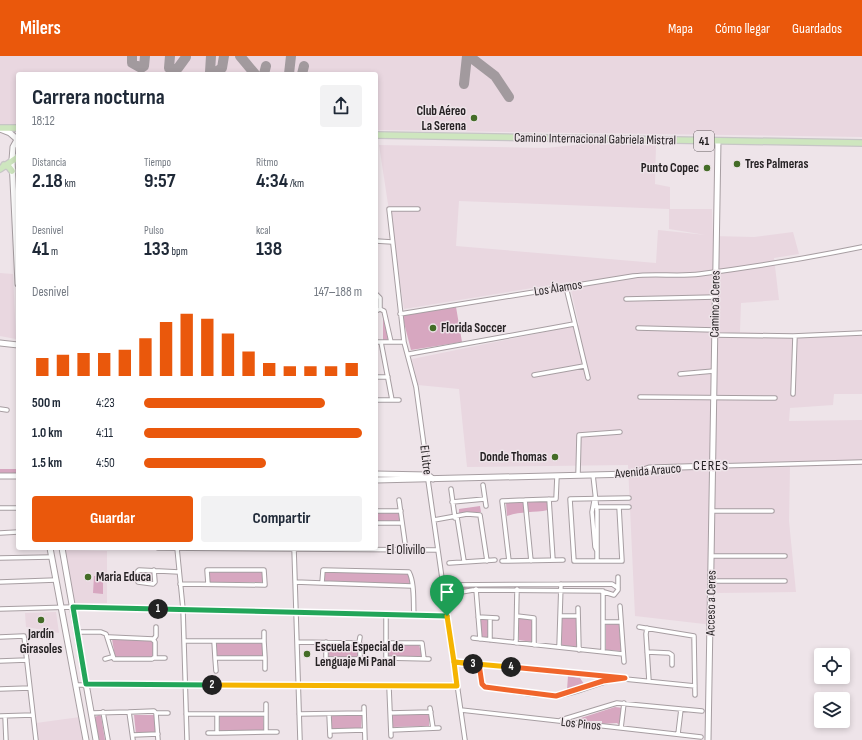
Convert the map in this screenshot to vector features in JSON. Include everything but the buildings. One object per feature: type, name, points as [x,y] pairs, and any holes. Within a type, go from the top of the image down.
[{"type":"main road","points":[[0,128],[16,128]]},
{"type":"main road","name":"Camino Internacional Gabriela Mistral","points":[[378,135],[718,142],[862,143]]},
{"type":"main road","points":[[2,167],[16,158]]},
{"type":"main road","points":[[2,167],[9,167],[12,171]]},
{"type":"street","points":[[0,128],[16,138]]},
{"type":"street","points":[[16,142],[13,147],[12,160],[12,171],[15,182],[16,210]]},
{"type":"street","name":"Camino a Ceres","points":[[713,466],[718,142]]},
{"type":"street","name":"El Litre","points":[[418,209],[388,209],[404,342],[409,354],[418,400],[430,478],[444,595],[465,740]]},
{"type":"street","points":[[378,241],[392,242]]},
{"type":"street","name":"Los Álamos","points":[[400,314],[566,286],[650,274],[688,276],[796,260],[862,247]]},
{"type":"street","points":[[566,286],[588,378]]},
{"type":"street","points":[[378,296],[380,298],[378,310],[384,311],[391,342]]},
{"type":"street","points":[[626,299],[716,297]]},
{"type":"street","points":[[409,354],[574,324]]},
{"type":"street","points":[[638,328],[795,336],[862,332]]},
{"type":"street","points":[[794,394],[795,336]]},
{"type":"street","points":[[392,400],[381,342],[404,342]]},
{"type":"street","points":[[0,343],[16,345]]},
{"type":"street","points":[[534,375],[584,366]]},
{"type":"street","points":[[680,374],[714,371]]},
{"type":"street","points":[[378,376],[388,376]]},
{"type":"street","points":[[640,397],[775,398]]},
{"type":"street","points":[[378,400],[399,400]]},
{"type":"street","points":[[0,409],[7,410]]},
{"type":"street","points":[[578,475],[579,435],[620,432]]},
{"type":"street","name":"Avenida Arauco","points":[[378,480],[632,474],[649,468],[862,462]]},
{"type":"street","name":"Acceso a Ceres","points":[[708,740],[713,466]]},
{"type":"street","name":"Avenida Arauco","points":[[378,474],[430,478]]},
{"type":"street","points":[[593,475],[595,498],[594,507],[599,547],[597,551],[597,561]]},
{"type":"street","points":[[0,476],[16,476]]},
{"type":"street","points":[[510,561],[502,500],[556,499],[556,476]]},
{"type":"street","points":[[483,485],[486,506]]},
{"type":"street","points":[[450,489],[464,561]]},
{"type":"street","points":[[619,507],[622,561],[574,561],[570,499],[629,498]]},
{"type":"street","points":[[452,502],[485,499]]},
{"type":"street","points":[[549,499],[553,560]]},
{"type":"street","points":[[399,500],[406,550]]},
{"type":"street","points":[[525,500],[531,561]]},
{"type":"street","points":[[594,507],[628,507]]},
{"type":"street","points":[[0,508],[16,508]]},
{"type":"street","points":[[378,511],[401,511]]},
{"type":"street","points":[[712,512],[772,511]]},
{"type":"street","points":[[434,520],[467,514],[480,515],[487,561]]},
{"type":"street","points":[[378,523],[402,523]]},
{"type":"street","points":[[0,533],[16,532]]},
{"type":"street","points":[[50,550],[86,740]]},
{"type":"street","points":[[62,550],[96,740]]},
{"type":"street","points":[[177,550],[183,609],[187,740]]},
{"type":"street","points":[[294,550],[300,740]]},
{"type":"street","name":"El Olivillo","points":[[378,550],[438,550]]},
{"type":"street","points":[[711,556],[785,556]]},
{"type":"street","points":[[0,558],[51,557]]},
{"type":"street","points":[[449,563],[495,560]]},
{"type":"street","points":[[502,561],[563,560]]},
{"type":"street","points":[[154,570],[155,582],[153,584],[138,582],[138,570],[154,570],[179,572]]},
{"type":"street","points":[[180,584],[265,585],[264,570],[207,570],[208,584]]},
{"type":"street","points":[[322,583],[322,570],[409,572],[412,586],[414,616]]},
{"type":"street","points":[[444,595],[476,590],[517,590],[603,591],[614,595],[617,594],[618,577]]},
{"type":"street","points":[[0,582],[56,580]]},
{"type":"street","points":[[711,582],[785,581]]},
{"type":"street","points":[[295,582],[412,586]]},
{"type":"street","points":[[475,584],[480,639]]},
{"type":"street","points":[[516,643],[517,584]]},
{"type":"street","points":[[559,648],[561,584]]},
{"type":"street","points":[[443,585],[612,584],[618,588]]},
{"type":"street","points":[[603,591],[603,652]]},
{"type":"street","points":[[620,606],[624,662]]},
{"type":"street","points":[[0,609],[73,607],[447,616]]},
{"type":"street","points":[[578,608],[579,650]]},
{"type":"street","points":[[386,615],[386,664]]},
{"type":"street","points":[[517,616],[534,618],[534,645]]},
{"type":"street","points":[[560,616],[578,616]]},
{"type":"street","points":[[478,617],[497,618]]},
{"type":"street","points":[[490,618],[490,640]]},
{"type":"street","points":[[603,622],[621,622]]},
{"type":"street","points":[[154,658],[156,627]]},
{"type":"street","points":[[639,627],[694,636],[695,694]]},
{"type":"street","points":[[647,628],[649,681]]},
{"type":"street","points":[[77,632],[104,632],[109,637],[112,657]]},
{"type":"street","points":[[264,632],[265,669]]},
{"type":"street","points":[[0,637],[24,636],[36,740]]},
{"type":"street","points":[[109,637],[154,640]]},
{"type":"street","points":[[326,642],[326,659],[358,659],[360,657],[360,637]]},
{"type":"street","points":[[420,637],[424,659]]},
{"type":"street","points":[[473,638],[623,654]]},
{"type":"street","points":[[184,641],[264,641]]},
{"type":"street","points":[[214,641],[216,671]]},
{"type":"street","points":[[297,642],[359,644]]},
{"type":"street","points":[[386,643],[420,643]]},
{"type":"street","points":[[647,652],[669,653],[672,655],[672,665]]},
{"type":"street","points":[[105,659],[112,657],[114,659],[165,658]]},
{"type":"street","points":[[215,658],[265,658]]},
{"type":"street","points":[[386,658],[429,659]]},
{"type":"street","points":[[0,661],[27,660]]},
{"type":"street","points":[[454,662],[695,686]]},
{"type":"street","points":[[479,664],[482,684],[485,687],[556,696],[603,681],[625,678]]},
{"type":"street","points":[[602,676],[603,681]]},
{"type":"street","points":[[76,685],[298,684],[457,686]]},
{"type":"street","points":[[389,686],[391,736]]},
{"type":"street","points":[[0,689],[30,688]]},
{"type":"street","points":[[621,728],[624,703]]},
{"type":"street","points":[[558,721],[609,705],[624,703],[702,711]]},
{"type":"street","points":[[80,706],[89,704]]},
{"type":"street","points":[[266,704],[266,732]]},
{"type":"street","points":[[364,707],[365,740]]},
{"type":"street","points":[[678,734],[681,709]]},
{"type":"street","points":[[390,713],[431,710],[433,728]]},
{"type":"street","name":"Los Pinos","points":[[461,710],[701,737]]},
{"type":"street","points":[[103,712],[108,740]]},
{"type":"street","points":[[129,712],[133,740]]},
{"type":"street","points":[[91,713],[168,713]]},
{"type":"street","points":[[299,714],[364,713]]},
{"type":"street","points":[[156,714],[158,740]]},
{"type":"street","points":[[186,714],[266,714]]},
{"type":"street","points":[[217,714],[218,733]]},
{"type":"street","points":[[329,714],[330,736]]},
{"type":"street","points":[[6,740],[2,716],[33,716]]},
{"type":"street","points":[[391,730],[440,728]]},
{"type":"street","points":[[330,731],[364,730]]},
{"type":"street","points":[[208,733],[277,732]]},
{"type":"street","points":[[133,735],[158,734]]},
{"type":"shaded area","points":[[0,56],[862,56],[862,137],[378,130],[378,72],[16,72],[16,124],[0,124]]},
{"type":"shaded area","points":[[585,144],[656,145],[655,184],[670,187],[670,209],[712,209],[713,236],[754,237],[793,232],[799,254],[774,258],[779,300],[741,303],[740,332],[862,336],[862,394],[834,394],[833,405],[790,408],[789,421],[862,420],[862,465],[790,467],[789,521],[796,592],[714,593],[713,625],[635,616],[628,465],[467,467],[459,389],[418,385],[412,359],[579,325],[569,282],[404,309],[379,145],[546,148]],"holes":[[[459,201],[669,209],[669,229],[706,235],[658,230],[656,263],[456,246]]]},
{"type":"shaded area","points":[[0,273],[13,274],[16,339],[0,336]]},
{"type":"shaded area","name":"Florida Soccer","points":[[456,307],[462,342],[411,350],[402,315]]},
{"type":"shaded area","points":[[383,316],[390,340],[383,340]]},
{"type":"shaded area","points":[[0,469],[16,469],[16,473],[0,473]]},
{"type":"shaded area","points":[[547,500],[548,510],[517,513],[507,516],[506,503]]},
{"type":"shaded area","points":[[480,506],[481,512],[459,515],[459,509]]},
{"type":"shaded area","points":[[378,513],[399,513],[400,521],[378,521]]},
{"type":"shaded area","name":"Maria Educa","points":[[65,550],[107,551],[107,603],[74,604]]},
{"type":"shaded area","points":[[141,570],[151,571],[153,573],[153,580],[139,580],[139,572]]},
{"type":"shaded area","points":[[324,570],[409,573],[410,584],[324,582]]},
{"type":"shaded area","points":[[210,572],[262,572],[263,582],[210,582]]},
{"type":"shaded area","points":[[94,576],[103,576],[103,594],[93,593]]},
{"type":"shaded area","points":[[471,587],[471,589],[446,592],[446,588]]},
{"type":"shaded area","name":"Jardín Girasoles","points":[[56,612],[59,633],[26,627],[25,613]]},
{"type":"shaded area","points":[[562,618],[577,618],[577,647],[562,646]]},
{"type":"shaded area","points":[[480,619],[489,620],[488,638],[482,637]]},
{"type":"shaded area","points":[[519,619],[532,619],[532,642],[519,640]]},
{"type":"shaded area","points":[[606,624],[619,624],[621,651],[606,650]]},
{"type":"shaded area","points":[[112,639],[153,640],[154,656],[152,658],[115,657]]},
{"type":"shaded area","points":[[217,643],[262,643],[263,656],[217,656]]},
{"type":"shaded area","points":[[329,644],[359,645],[359,656],[357,658],[329,658],[327,646]]},
{"type":"shaded area","points":[[387,645],[419,645],[422,656],[388,657]]},
{"type":"shaded area","points":[[568,676],[580,678],[584,684],[567,690]]},
{"type":"shaded area","points":[[615,707],[623,708],[621,724],[619,725],[617,723],[602,724],[602,721],[579,721],[578,719]]},
{"type":"shaded area","points":[[361,714],[361,729],[330,729],[330,716],[332,715]]},
{"type":"shaded area","points":[[428,714],[429,726],[393,727],[391,716]]},
{"type":"shaded area","points":[[99,715],[101,716],[105,740],[99,740],[95,717]]},
{"type":"shaded area","points":[[134,715],[155,715],[156,733],[136,734]]},
{"type":"shaded area","points":[[219,716],[263,716],[264,731],[220,731]]},
{"type":"shaded area","points":[[80,717],[83,740],[38,740],[36,723]]},
{"type":"taxiway","points":[[132,56],[132,63],[141,68],[144,66],[145,56]]},
{"type":"taxiway","points":[[170,56],[169,68],[173,70],[178,68],[186,57]]},
{"type":"taxiway","points":[[211,56],[210,72],[216,72],[222,68],[224,56]]},
{"type":"taxiway","points":[[240,56],[253,72]]},
{"type":"taxiway","points":[[289,72],[291,56]]},
{"type":"taxiway","points":[[464,84],[467,56]]},
{"type":"taxiway","points":[[469,56],[495,76],[509,97]]},
{"type":"taxiway","points":[[264,72],[266,66]]},
{"type":"taxiway","points":[[302,72],[304,66]]},
{"type":"place","name":"Club Aéreo La Serena","points":[[474,118]]},
{"type":"place","name":"Tres Palmeras","points":[[737,164]]},
{"type":"place","name":"Punto Copec","points":[[707,168]]},
{"type":"place","name":"Florida Soccer","points":[[433,328]]},
{"type":"place","name":"Donde Thomas","points":[[555,457]]},
{"type":"place","name":"Maria Educa","points":[[88,577]]},
{"type":"place","name":"Jardín Girasoles","points":[[41,620]]},
{"type":"place","name":"Escuela Especial de Lenguaje Mi Panal","points":[[307,654]]},
{"type":"district","name":"CERES","points":[[711,465]]},
{"type":"route","points":[[447,616],[183,609],[73,607],[86,684],[457,686],[454,662],[479,664],[482,684],[485,687],[556,696],[603,681],[625,678],[479,664],[460,663],[454,662],[447,616]]}]
